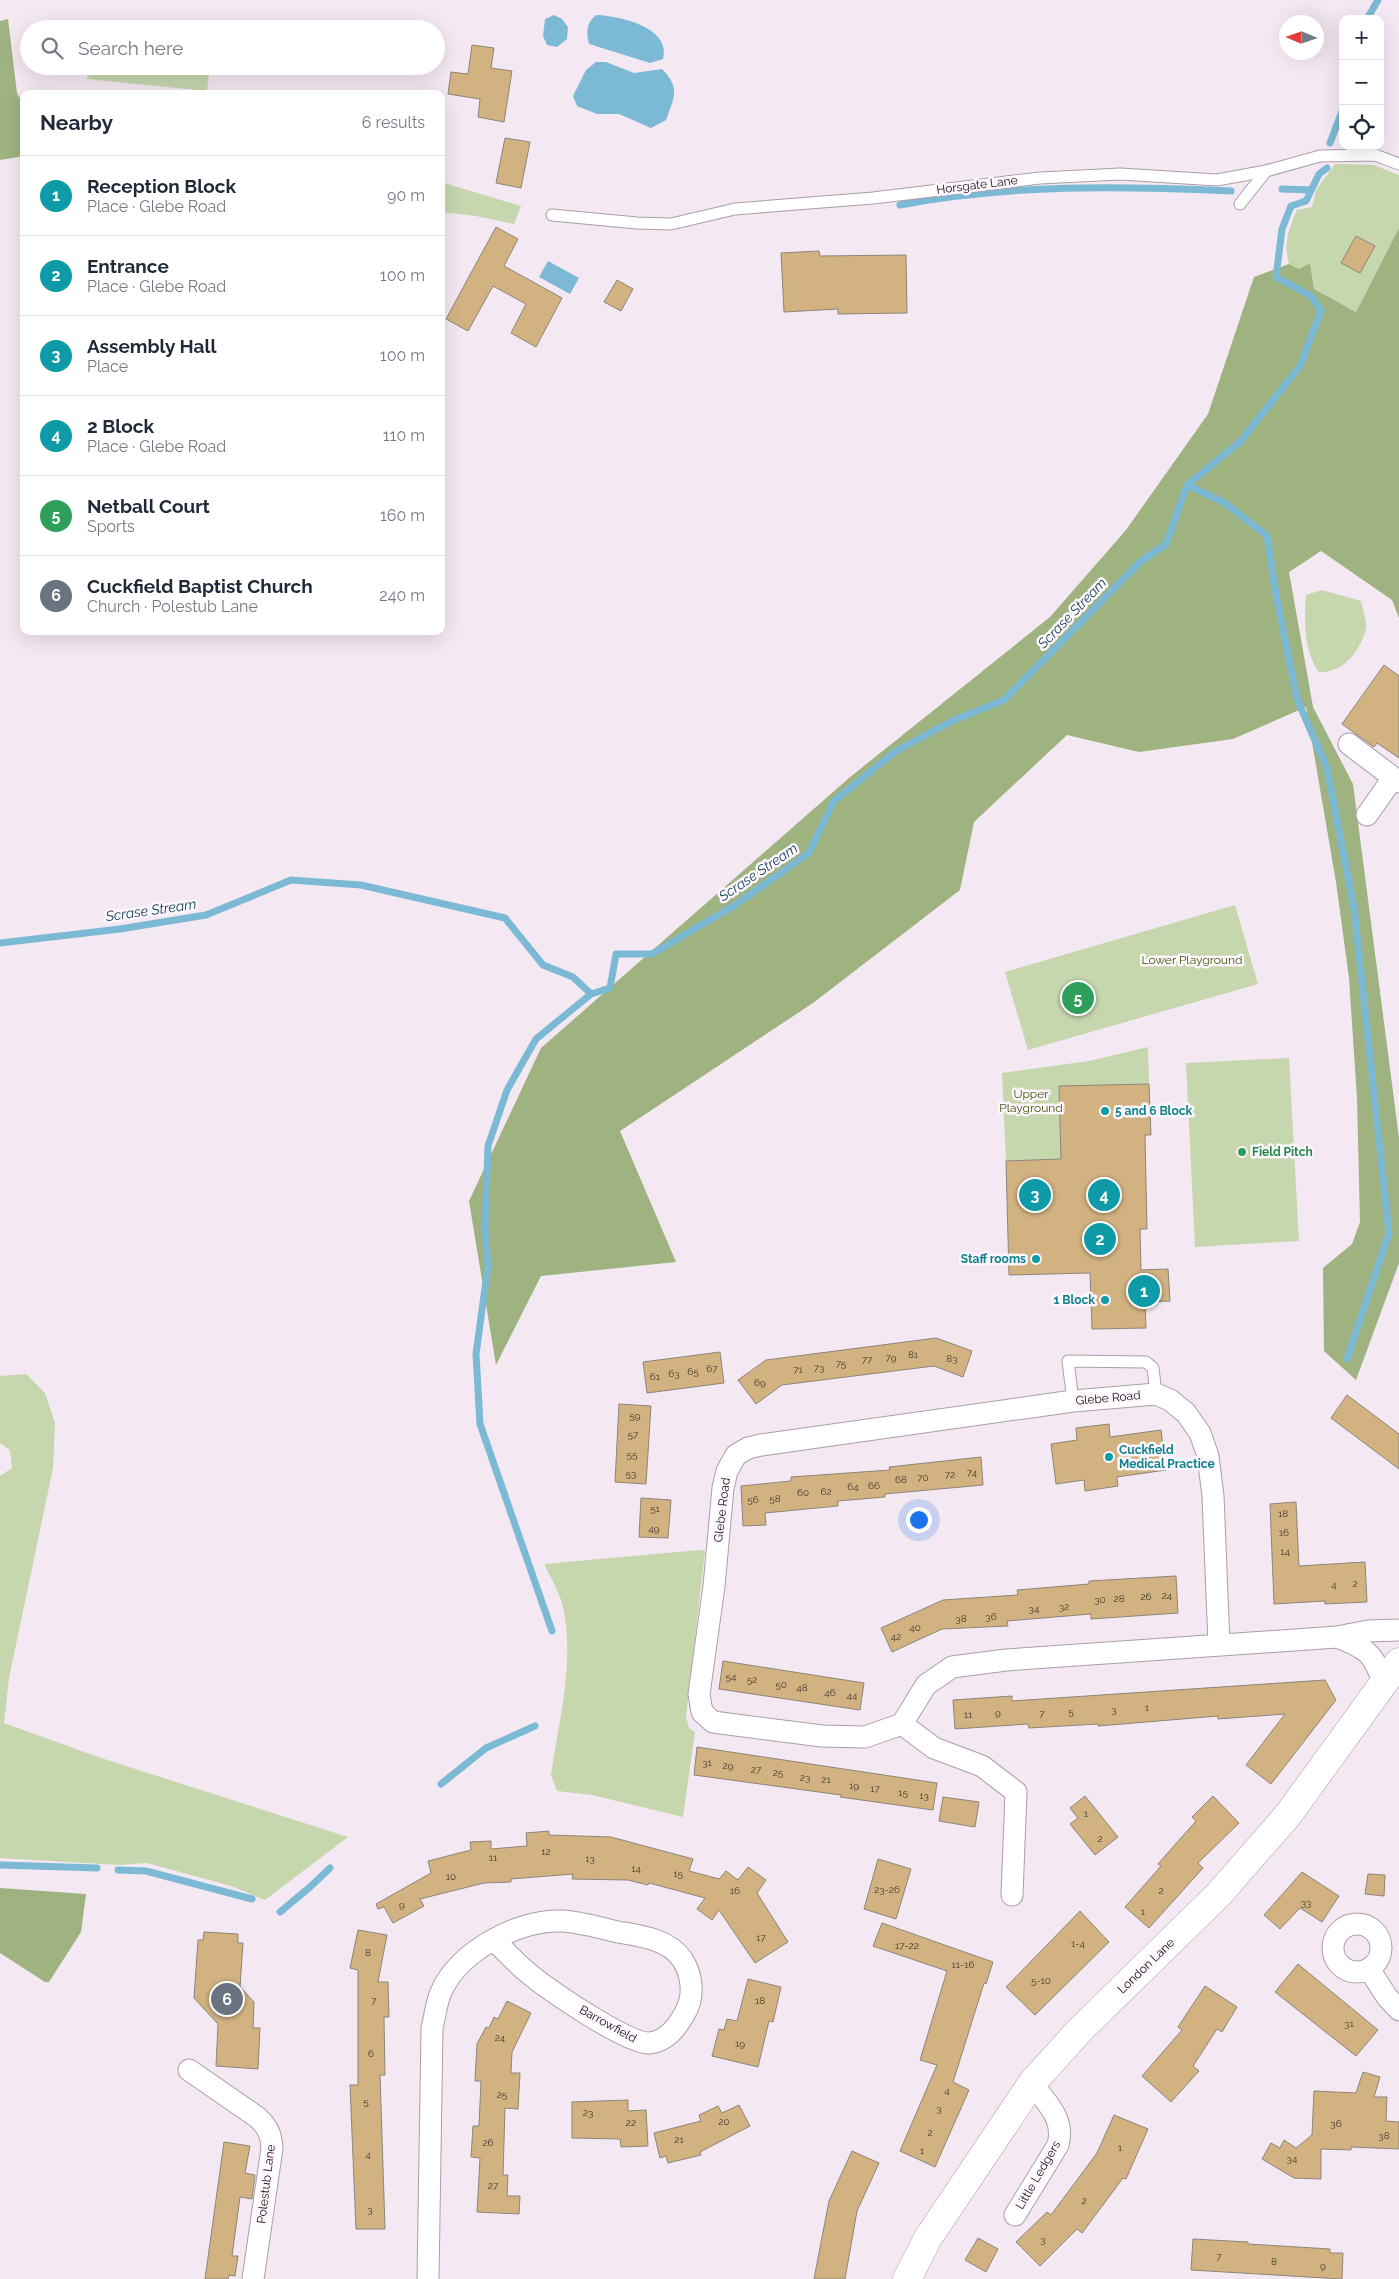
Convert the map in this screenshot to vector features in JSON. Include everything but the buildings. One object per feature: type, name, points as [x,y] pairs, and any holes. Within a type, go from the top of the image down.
[{"type":"main road","name":"London Lane","points":[[907,2279],[928,2238],[1032,2083],[1079,2031],[1219,1894],[1288,1815],[1392,1673]]},
{"type":"street","points":[[1349,744],[1396,780],[1367,815]]},
{"type":"street","name":"Glebe Road","points":[[902,1724],[864,1737],[822,1736],[713,1722],[702,1712],[699,1694],[701,1671],[714,1586],[727,1471],[736,1456],[748,1448],[1073,1401],[1156,1394],[1170,1400],[1186,1413],[1200,1434],[1208,1456],[1212,1496],[1218,1644]]},
{"type":"street","points":[[1012,1895],[1016,1792],[982,1766],[934,1748],[902,1724],[926,1685],[952,1667],[1006,1660],[1337,1637],[1368,1631],[1399,1630]]},
{"type":"street","points":[[1337,1637],[1360,1646],[1392,1673]]},
{"type":"street","name":"Barrowfield","points":[[428,2279],[432,2028],[440,1993],[451,1975],[466,1959],[494,1940],[513,1930],[534,1923],[563,1921],[648,1937],[671,1947],[682,1959],[689,1973],[692,1992],[687,2010],[678,2026],[662,2040],[648,2043],[634,2041],[566,2000],[526,1972],[494,1940]]},
{"type":"street","points":[[1369,1969],[1399,2010]]},
{"type":"street","name":"Polestub Lane","points":[[189,2070],[257,2117],[266,2125],[271,2136],[272,2148],[253,2279]]},
{"type":"street","name":"Little Ledgers","points":[[1015,2216],[1058,2145],[1062,2132],[1059,2120],[1032,2083]]},
{"type":"lane","name":"Horsgate Lane","points":[[552,215],[637,223],[671,224],[735,209],[873,198],[1040,178],[1120,174],[1217,180],[1266,171],[1320,156],[1375,155],[1399,164]]},
{"type":"lane","points":[[1240,204],[1266,171]]},
{"type":"lane","points":[[1073,1401],[1068,1361],[1146,1362],[1153,1368],[1156,1394]]},
{"type":"green space","points":[[8,19],[17,93],[20,98],[20,157],[0,160],[0,21]]},
{"type":"green space","points":[[88,75],[209,75],[207,90],[87,79]]},
{"type":"green space","points":[[1335,164],[1374,165],[1399,175],[1399,228],[1356,312],[1314,289],[1310,263],[1299,269],[1289,264],[1287,257],[1288,236],[1297,210],[1312,207],[1316,190]]},
{"type":"green space","points":[[445,183],[521,206],[514,224],[476,216],[445,212]]},
{"type":"green space","points":[[1399,228],[1399,618],[1392,600],[1321,551],[1289,572],[1313,707],[1353,784],[1399,1138],[1399,1263],[1356,1380],[1324,1351],[1323,1268],[1352,1244],[1360,1222],[1357,1098],[1349,978],[1336,882],[1306,707],[1233,739],[1139,752],[1067,735],[974,822],[960,890],[813,1003],[620,1131],[676,1262],[541,1276],[496,1365],[469,1201],[541,1048],[849,778],[1050,617],[1126,530],[1208,414],[1254,277],[1289,264],[1299,269],[1310,263],[1314,289],[1356,312]]},
{"type":"green space","points":[[1322,590],[1361,601],[1366,625],[1364,636],[1350,659],[1343,665],[1328,672],[1319,672],[1314,664],[1310,655],[1305,625],[1306,595]]},
{"type":"green space","name":"Lower Playground","points":[[1235,905],[1258,984],[1028,1050],[1005,972]]},
{"type":"green space","name":"Upper Playground","points":[[1148,1047],[1149,1084],[1059,1087],[1061,1159],[1006,1161],[1002,1073],[1089,1061]]},
{"type":"green space","name":"Field Pitch","points":[[1289,1058],[1299,1241],[1195,1247],[1186,1063]]},
{"type":"green space","points":[[26,1374],[45,1393],[55,1423],[53,1468],[9,1678],[4,1723],[101,1758],[348,1837],[265,1900],[231,1886],[147,1863],[119,1865],[0,1858],[0,1476],[12,1468],[10,1450],[0,1443],[0,1376]]},
{"type":"green space","points":[[705,1551],[686,1716],[689,1728],[695,1732],[683,1817],[592,1795],[557,1791],[551,1775],[565,1689],[567,1667],[566,1624],[562,1603],[544,1564]]},
{"type":"green space","points":[[0,1888],[86,1894],[81,1932],[49,1982],[45,1982],[0,1953]]},
{"type":"water","points":[[554,15],[562,19],[568,27],[567,39],[557,47],[547,45],[543,36],[545,19]]},
{"type":"water","points":[[596,15],[630,21],[652,31],[659,39],[663,48],[663,59],[650,63],[589,44],[588,28]]},
{"type":"water","points":[[596,62],[606,62],[634,73],[662,69],[672,82],[674,88],[673,99],[666,120],[651,128],[619,114],[597,114],[577,106],[573,96],[586,70]]},
{"type":"water","points":[[548,261],[579,278],[570,294],[539,277]]},
{"type":"waterway","name":"Scrase Stream","points":[[1369,15],[1378,0]]},
{"type":"waterway","name":"Scrase Stream","points":[[1330,143],[1339,119]]},
{"type":"waterway","name":"Scrase Stream","points":[[0,943],[120,929],[206,915],[291,880],[361,885],[505,918],[543,965],[573,977],[591,994],[610,988],[616,954],[652,954],[735,905],[809,853],[834,801],[896,751],[954,720],[1004,700],[1140,562],[1166,544],[1187,485],[1240,442],[1300,366],[1321,311],[1311,296],[1276,277],[1282,229],[1291,206],[1306,201],[1319,174],[1327,168]]},
{"type":"waterway","points":[[900,205],[982,193],[1065,188],[1231,191]]},
{"type":"waterway","points":[[1282,189],[1311,190]]},
{"type":"waterway","points":[[1187,485],[1225,503],[1267,536],[1276,595],[1297,699],[1327,768],[1354,908],[1389,1233],[1347,1359]]},
{"type":"waterway","points":[[552,1631],[480,1424],[476,1354],[488,1266],[485,1229],[488,1146],[507,1090],[536,1039],[591,994]]},
{"type":"waterway","points":[[441,1784],[486,1748],[535,1726]]},
{"type":"waterway","points":[[0,1865],[97,1868]]},
{"type":"waterway","points":[[280,1912],[330,1868]]},
{"type":"waterway","points":[[118,1870],[146,1871],[252,1899]]},
{"type":"place","name":"Netball Court","points":[[1078,998]]},
{"type":"place","name":"5 and 6 Block","points":[[1105,1111]]},
{"type":"place","name":"Field Pitch","points":[[1242,1152]]},
{"type":"place","name":"Assembly Hall","points":[[1035,1195]]},
{"type":"place","name":"2 Block","points":[[1104,1195]]},
{"type":"place","name":"Entrance","points":[[1100,1239]]},
{"type":"place","name":"Staff rooms","points":[[1036,1259]]},
{"type":"place","name":"Reception Block","points":[[1144,1291]]},
{"type":"place","name":"1 Block","points":[[1105,1300]]},
{"type":"place","name":"Cuckfield Medical Practice","points":[[1109,1457]]},
{"type":"place","name":"Cuckfield Baptist Church","points":[[227,1999]]}]
